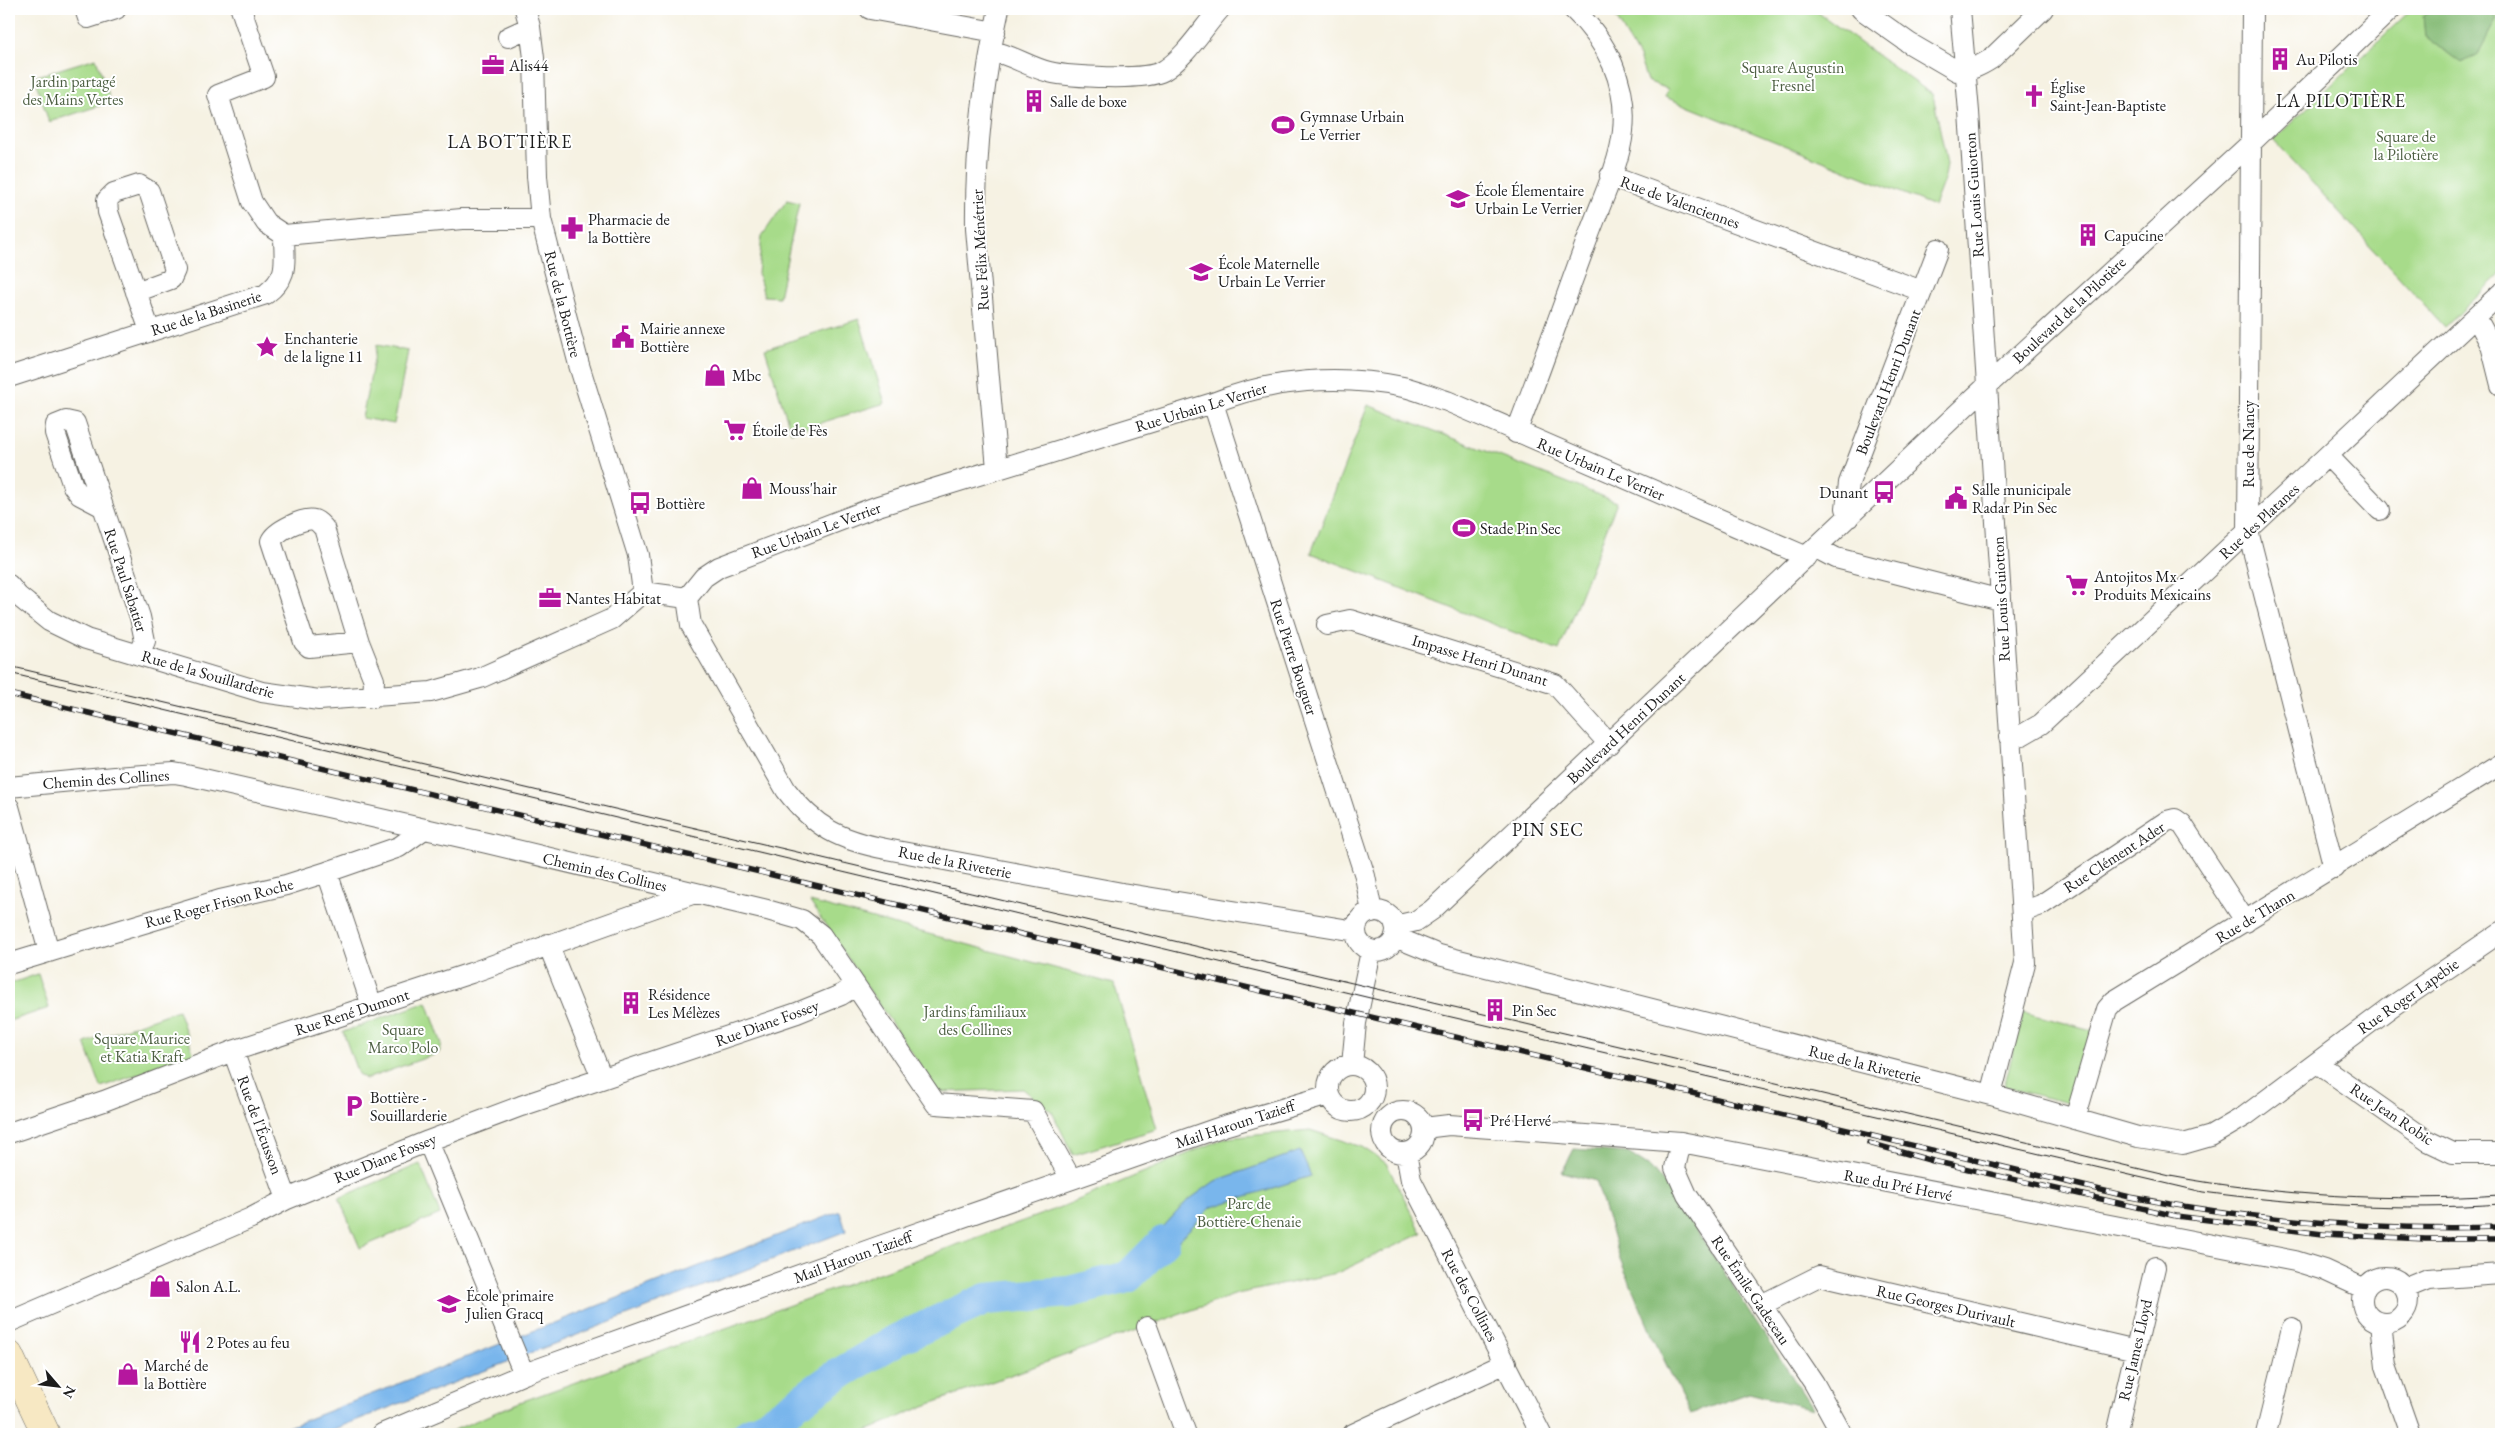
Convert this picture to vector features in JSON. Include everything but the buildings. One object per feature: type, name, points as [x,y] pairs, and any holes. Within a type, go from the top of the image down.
[{"type":"street","points":[[85,9],[88,18],[116,9]]},
{"type":"street","points":[[241,9],[264,77],[218,95],[252,202],[266,223],[284,235],[462,219],[541,219]]},
{"type":"street","points":[[870,9],[993,42],[1008,54],[1049,72],[1129,77],[1161,72],[1177,61],[1220,9]]},
{"type":"street","name":"Rue Félix Ménétrier","points":[[997,469],[976,237],[975,192],[979,135],[999,9]]},
{"type":"street","points":[[1573,9],[1588,22],[1600,39],[1616,70],[1621,90],[1623,132],[1610,176]]},
{"type":"street","points":[[1861,9],[1909,43],[1957,71],[1965,71],[1991,59],[2043,9]]},
{"type":"street","name":"Rue Louis Guiotton","points":[[1960,9],[2025,963],[1991,1095]]},
{"type":"street","name":"Rue de Nancy","points":[[2252,9],[2248,531],[2334,868]]},
{"type":"street","name":"Boulevard de la Pilotière","points":[[1987,386],[2250,144],[2391,9]]},
{"type":"street","points":[[508,37],[528,18]]},
{"type":"street","name":"Rue de la Bottière","points":[[528,18],[534,58],[537,176],[541,219],[579,365],[638,555],[644,592]]},
{"type":"street","name":"Rue de Valenciennes","points":[[1516,433],[1610,176],[1922,291]]},
{"type":"street","points":[[136,292],[171,279],[175,270],[149,191],[139,185],[114,193],[107,200],[108,212],[136,292],[150,331]]},
{"type":"street","name":"Rue de la Basinerie","points":[[9,377],[266,294],[280,283],[285,269],[284,235]]},
{"type":"street","name":"Boulevard Henri Dunant","points":[[1849,517],[1846,508],[1850,483],[1938,249]]},
{"type":"street","name":"Rue des Platanes","points":[[2009,737],[2022,735],[2041,724],[2501,293]]},
{"type":"street","points":[[2476,317],[2491,345],[2501,385]]},
{"type":"street","name":"Rue Urbain Le Verrier","points":[[687,598],[704,577],[719,566],[878,506],[1213,403],[1256,388],[1281,384],[1342,380],[1404,387],[1447,401],[1516,433],[1812,552],[2000,600]]},
{"type":"street","name":"Boulevard Henri Dunant","points":[[1395,931],[1416,921],[1432,910],[1987,386]]},
{"type":"street","name":"Rue Pierre Bouguer","points":[[1213,403],[1365,876],[1372,912]]},
{"type":"street","points":[[2328,456],[2380,510]]},
{"type":"street","name":"Rue Paul Sabatier","points":[[101,506],[140,617],[145,641],[139,655]]},
{"type":"street","points":[[359,642],[309,647],[304,642],[271,541],[280,530],[310,519],[317,520],[324,528],[359,642],[374,680],[373,698]]},
{"type":"street","name":"Rue de la Souillarderie","points":[[9,585],[36,612],[67,632],[262,692],[318,700],[373,698],[431,692],[480,678],[612,619],[644,592]]},
{"type":"street","points":[[644,592],[687,598]]},
{"type":"street","name":"Rue de la Riveterie","points":[[687,598],[691,625],[786,790],[806,813],[830,832],[857,843],[1122,893],[1356,931]]},
{"type":"street","name":"Impasse Henri Dunant","points":[[1328,625],[1350,620],[1555,684],[1608,744]]},
{"type":"street","name":"Rue de Thann","points":[[2075,1119],[2107,1009],[2114,1001],[2246,922],[2501,764]]},
{"type":"street","name":"Chemin des Collines","points":[[9,787],[68,780],[174,773],[424,829],[802,920],[822,935],[936,1104],[1033,1111],[1071,1179]]},
{"type":"street","points":[[9,807],[49,952]]},
{"type":"street","name":"Rue Clément Ader","points":[[2022,912],[2041,905],[2167,821],[2175,819],[2182,824],[2246,922]]},
{"type":"street","name":"Rue Roger Frison Roche","points":[[9,964],[220,900],[286,885],[327,872],[399,847],[424,829]]},
{"type":"street","points":[[327,872],[372,1006]]},
{"type":"street","name":"Rue René Dumont","points":[[9,1133],[104,1101],[233,1052],[372,1006],[695,893]]},
{"type":"street","points":[[1372,912],[1384,914],[1391,918],[1395,931],[1386,948],[1371,951],[1359,941],[1356,931],[1361,919],[1372,912]]},
{"type":"street","name":"Rue de la Riveterie","points":[[1395,931],[1439,955],[1991,1095],[2138,1137],[2183,1144],[2211,1136],[2237,1121],[2317,1062]]},
{"type":"street","name":"Rue Roger Lapebie","points":[[2317,1062],[2391,1007],[2501,932]]},
{"type":"street","points":[[548,944],[602,1078]]},
{"type":"street","points":[[1352,1065],[1356,1023],[1371,951]]},
{"type":"street","name":"Rue Diane Fossey","points":[[9,1322],[251,1218],[287,1199],[428,1141],[602,1078],[797,1013],[842,995],[855,986]]},
{"type":"street","name":"Rue de l'Écusson","points":[[233,1052],[287,1199]]},
{"type":"street","name":"Rue Jean Robic","points":[[2317,1062],[2428,1141],[2453,1153],[2501,1153]]},
{"type":"street","points":[[1352,1065],[1365,1070],[1370,1074],[1375,1088],[1372,1100],[1362,1109],[1356,1111],[1341,1109],[1329,1096],[1329,1081],[1333,1074],[1345,1066],[1352,1065]]},
{"type":"street","points":[[1375,1088],[1385,1092],[1402,1110],[1416,1115],[1424,1128],[1420,1144],[1406,1153],[1394,1151],[1384,1143],[1381,1131],[1390,1114],[1402,1110]]},
{"type":"street","name":"Mail Haroun Tazieff","points":[[382,1434],[524,1374],[1224,1126],[1329,1096]]},
{"type":"street","points":[[1356,1111],[1361,1121],[1382,1138]]},
{"type":"street","name":"Rue du Pré Hervé","points":[[1424,1128],[1450,1125],[1681,1142],[2295,1261],[2324,1270],[2365,1289]]},
{"type":"street","points":[[428,1141],[524,1374]]},
{"type":"street","name":"Rue Émile Gadeceau","points":[[1681,1142],[1675,1168],[1687,1195],[1814,1383],[1842,1434]]},
{"type":"street","name":"Rue des Collines","points":[[1406,1153],[1411,1180],[1541,1434]]},
{"type":"street","name":"Rue James Lloyd","points":[[2116,1434],[2154,1266]]},
{"type":"street","points":[[2406,1288],[2428,1279],[2501,1274]]},
{"type":"street","name":"Rue Georges Durivault","points":[[1762,1305],[1818,1276],[2136,1350]]},
{"type":"street","points":[[2388,1277],[2398,1280],[2406,1288],[2409,1302],[2403,1315],[2394,1322],[2381,1323],[2372,1319],[2365,1312],[2362,1298],[2365,1289],[2377,1278],[2388,1277]]},
{"type":"street","points":[[2381,1323],[2386,1366],[2410,1434]]},
{"type":"street","points":[[1147,1327],[1186,1434]]},
{"type":"street","points":[[2266,1434],[2292,1328]]},
{"type":"street","points":[[9,1355],[46,1434]]},
{"type":"street","points":[[1353,1434],[1506,1363]]},
{"type":"green space","name":"Square Augustin Fresnel","points":[[1611,9],[1813,9],[1933,95],[1947,164],[1945,177],[1934,206],[1665,97],[1668,89],[1647,81],[1639,57]]},
{"type":"green space","name":"Square de la Pilotière","points":[[2412,9],[2501,9],[2501,274],[2445,327],[2273,140]]},
{"type":"green space","points":[[2431,9],[2491,9],[2497,18],[2477,56],[2461,63],[2425,36],[2423,16]]},
{"type":"green space","name":"Jardin partagé des Mains Vertes","points":[[96,58],[111,102],[49,122],[34,77]]},
{"type":"green space","points":[[787,200],[799,203],[779,297],[764,296],[758,273],[762,236]]},
{"type":"green space","points":[[859,319],[885,403],[791,432],[765,349]]},
{"type":"green space","points":[[377,345],[408,351],[394,424],[362,418]]},
{"type":"green space","name":"Stade Pin Sec","points":[[1368,405],[1617,502],[1559,650],[1311,553]]},
{"type":"green space","name":"Jardins familiaux des Collines","points":[[810,902],[1114,984],[1157,1129],[1073,1155],[1052,1112],[1023,1089],[938,1092]]},
{"type":"green space","points":[[38,974],[49,1008],[9,1021],[9,984]]},
{"type":"green space","name":"Square Marco Polo","points":[[427,1002],[442,1044],[439,1053],[366,1079],[358,1074],[343,1032]]},
{"type":"green space","name":"Square Maurice et Katia Kraft","points":[[178,1010],[194,1055],[101,1087],[85,1043]]},
{"type":"green space","points":[[2023,1012],[2092,1030],[2072,1104],[2004,1087]]},
{"type":"green space","name":"Parc de Bottière-Chenaie","points":[[1310,1130],[1362,1147],[1386,1163],[1422,1233],[1337,1273],[1237,1294],[924,1406],[860,1434],[445,1434],[515,1404],[1059,1208],[1225,1138]]},
{"type":"green space","points":[[1574,1149],[1628,1153],[1651,1168],[1675,1197],[1813,1409],[1749,1393],[1690,1414],[1652,1335],[1620,1259],[1596,1181],[1562,1172]]},
{"type":"green space","points":[[420,1164],[440,1214],[360,1248],[339,1198]]},
{"type":"water","points":[[1300,1151],[1311,1176],[1212,1207],[1137,1281],[1129,1264],[1187,1201],[1215,1181]]},
{"type":"water","points":[[840,1211],[846,1231],[321,1434],[270,1434]]},
{"type":"waterway","points":[[747,1434],[766,1425],[834,1377],[898,1339],[986,1299],[1069,1292],[1128,1277],[1163,1242]]},
{"type":"tram line","points":[[9,666],[2170,1176],[2251,1188],[2335,1196],[2419,1198],[2501,1195]]},
{"type":"tram line","points":[[9,673],[1387,1002],[2203,1192],[2240,1197],[2352,1206],[2427,1207],[2501,1204]]},
{"type":"railway","points":[[9,694],[2130,1197],[2222,1212],[2315,1222],[2408,1227],[2501,1227]]},
{"type":"railway","points":[[1869,1143],[1933,1161],[2176,1216],[2323,1234],[2425,1239],[2501,1239]]},
{"type":"place","name":"Au Pilotis","points":[[2280,59]]},
{"type":"place","name":"Alis44","points":[[493,65]]},
{"type":"place","name":"Église Saint-Jean-Baptiste","points":[[2034,96]]},
{"type":"place","name":"Salle de boxe","points":[[1034,101]]},
{"type":"place","name":"Gymnase Urbain Le Verrier","points":[[1283,125]]},
{"type":"place","name":"École Élementaire Urbain Le Verrier","points":[[1458,199]]},
{"type":"place","name":"Pharmacie de la Bottière","points":[[572,228]]},
{"type":"place","name":"Capucine","points":[[2088,235]]},
{"type":"place","name":"École Maternelle Urbain Le Verrier","points":[[1201,272]]},
{"type":"place","name":"Mairie annexe Bottière","points":[[623,337]]},
{"type":"place","name":"Enchanterie de la ligne 11","points":[[267,347]]},
{"type":"place","name":"Mbc","points":[[715,375]]},
{"type":"place","name":"Étoile de Fès","points":[[735,430]]},
{"type":"place","name":"Mouss'hair","points":[[752,488]]},
{"type":"place","name":"Dunant","points":[[1884,492]]},
{"type":"place","name":"Salle municipale Radar Pin Sec","points":[[1956,498]]},
{"type":"place","name":"Bottière","points":[[640,503]]},
{"type":"place","name":"Stade Pin Sec","points":[[1464,528]]},
{"type":"place","name":"Antojitos Mx - Produits Mexicains","points":[[2077,585]]},
{"type":"place","name":"Nantes Habitat","points":[[550,598]]},
{"type":"place","name":"Résidence Les Mélèzes","points":[[631,1003]]},
{"type":"place","name":"Pin Sec","points":[[1495,1010]]},
{"type":"place","name":"Bottière - Souillarderie","points":[[354,1106]]},
{"type":"place","name":"Pré Hervé","points":[[1473,1120]]},
{"type":"place","name":"Salon A.L.","points":[[160,1286]]},
{"type":"place","name":"École primaire Julien Gracq","points":[[449,1304]]},
{"type":"place","name":"2 Potes au feu","points":[[190,1342]]},
{"type":"place","name":"Marché de la Bottière","points":[[128,1374]]},
{"type":"district","name":"LA PILOTIÈRE","points":[[2341,100]]},
{"type":"district","name":"LA BOTTIÈRE","points":[[510,141]]},
{"type":"district","name":"PIN SEC","points":[[1548,829]]}]
